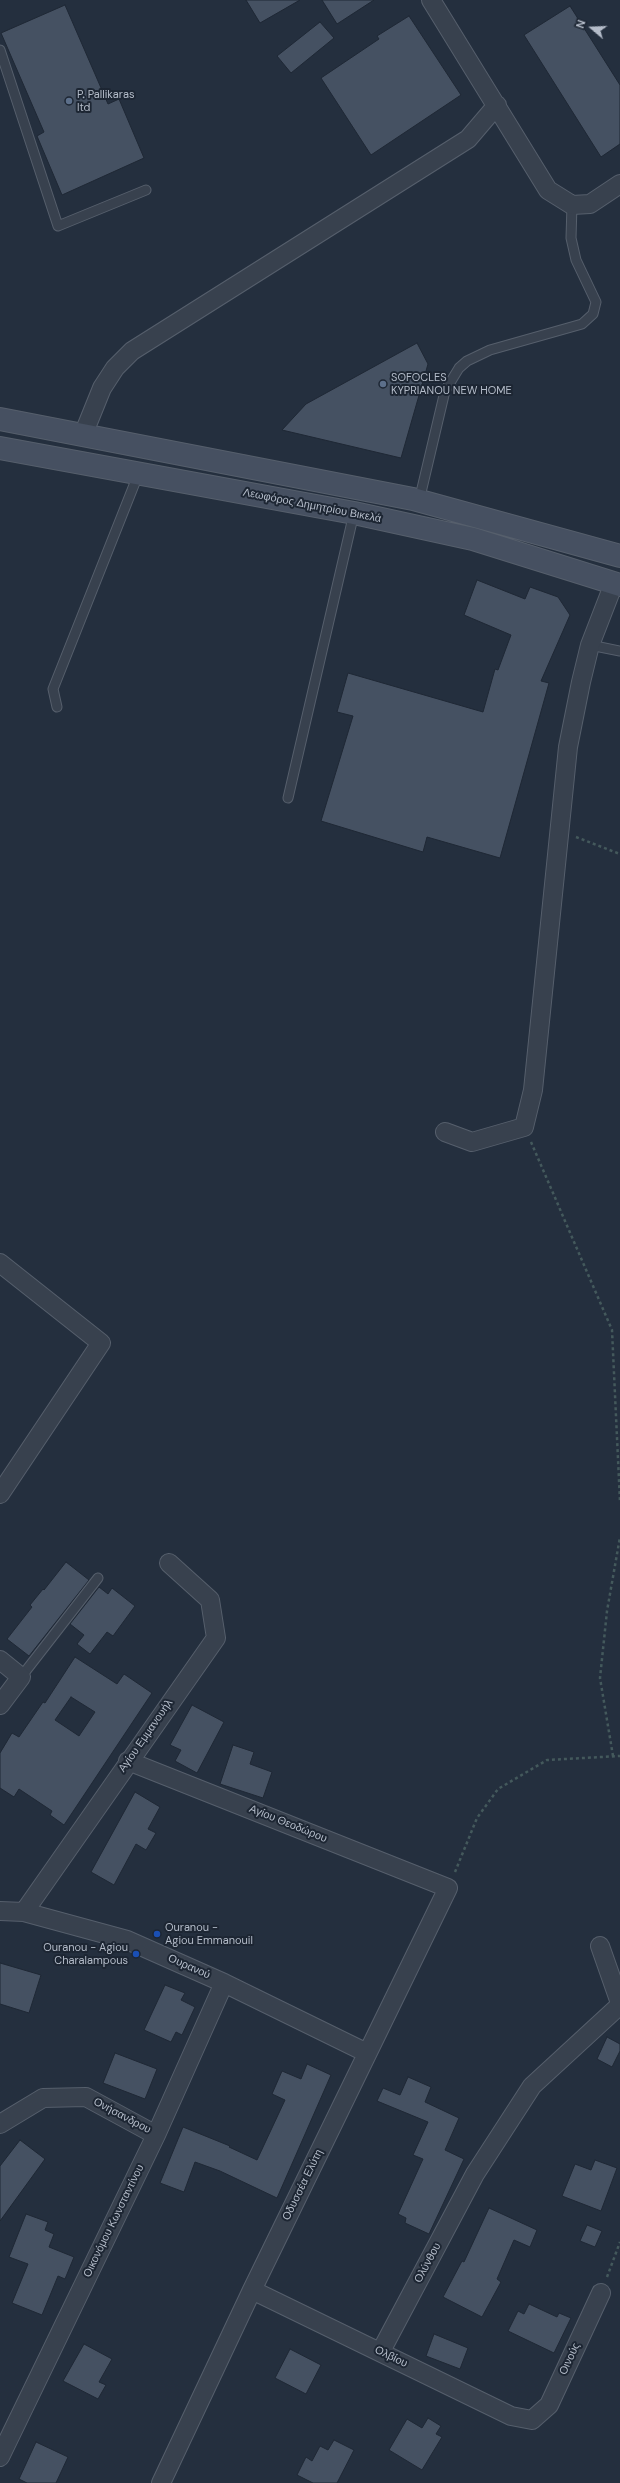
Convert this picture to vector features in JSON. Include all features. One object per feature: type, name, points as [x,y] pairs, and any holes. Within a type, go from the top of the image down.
[{"type":"main road","points":[[0,419],[419,501],[620,556]]},
{"type":"main road","name":"Λεωφόρος Δημητρίου Βικελά","points":[[0,448],[138,475],[354,513],[473,539],[617,584]]},
{"type":"street","points":[[431,0],[548,190],[572,204],[590,204],[620,184]]},
{"type":"street","points":[[82,435],[102,388],[115,368],[132,352],[468,139],[497,105]]},
{"type":"street","points":[[445,1132],[472,1142],[524,1127],[533,1090],[558,830],[568,747],[590,645],[617,584]]},
{"type":"street","points":[[0,1263],[101,1342],[0,1494]]},
{"type":"street","name":"Αγίου Εμμανουήλ","points":[[24,1912],[128,1761],[216,1638],[210,1600],[169,1563]]},
{"type":"street","points":[[0,1660],[21,1677],[0,1705]]},
{"type":"street","name":"Αγίου Θεοδώρου","points":[[128,1761],[448,1888]]},
{"type":"street","name":"Οδυσσέα Ελύτη","points":[[161,2483],[252,2290],[448,1888]]},
{"type":"street","name":"Ουρανού","points":[[0,1910],[24,1912],[127,1940],[224,1983],[367,2053]]},
{"type":"street","points":[[600,1946],[620,2004]]},
{"type":"street","name":"Οικονόμου Κωνσταντίνου","points":[[0,2455],[156,2135],[224,1983]]},
{"type":"street","name":"Ολύνθου","points":[[381,2352],[475,2174],[532,2086],[620,2004]]},
{"type":"street","name":"Ονήσανδρου","points":[[0,2124],[43,2098],[86,2097],[156,2135]]},
{"type":"street","name":"Ολβίου","points":[[252,2290],[511,2416],[532,2420]]},
{"type":"street","name":"Οινούς","points":[[532,2420],[549,2405],[601,2293]]},
{"type":"lane","points":[[0,50],[58,226],[146,190]]},
{"type":"lane","points":[[419,501],[445,391],[459,368],[467,361],[490,350],[582,324],[594,314],[596,302],[576,260],[571,238],[572,204]]},
{"type":"lane","points":[[57,707],[53,689],[138,475]]},
{"type":"lane","points":[[288,798],[354,513]]},
{"type":"lane","points":[[590,645],[620,651]]},
{"type":"lane","points":[[21,1677],[98,1578]]},
{"type":"path","points":[[558,830],[620,854]]},
{"type":"path","points":[[524,1127],[612,1330],[620,1502]]},
{"type":"path","points":[[613,1756],[609,1740],[600,1678],[607,1611],[620,1537]]},
{"type":"path","points":[[448,1888],[477,1818],[498,1789],[547,1760],[620,1756]]},
{"type":"path","points":[[601,2293],[620,2242]]},
{"type":"building","points":[[246,0],[300,0],[260,23]]},
{"type":"building","points":[[322,0],[374,0],[337,24]]},
{"type":"building","name":"P. Pallikaras ltd","points":[[65,5],[108,104],[119,99],[144,158],[62,195],[37,136],[44,132],[1,33]]},
{"type":"building","points":[[570,6],[620,85],[620,144],[601,157],[524,35]]},
{"type":"building","points":[[409,16],[461,95],[371,155],[321,78],[379,39],[377,36]]},
{"type":"building","points":[[320,22],[334,38],[291,73],[277,56]]},
{"type":"building","name":"SOFOCLES KYPRIANOU NEW HOME","points":[[417,343],[428,364],[401,458],[282,430],[306,404]]},
{"type":"building","points":[[477,580],[525,599],[530,587],[558,597],[570,615],[541,681],[549,683],[500,858],[427,837],[423,852],[321,821],[353,716],[337,712],[348,673],[483,712],[495,669],[498,670],[511,635],[464,615]]},
{"type":"building","points":[[66,1562],[89,1580],[29,1656],[7,1639],[32,1607],[30,1605]]},
{"type":"building","points":[[99,1587],[108,1594],[112,1588],[135,1606],[113,1636],[107,1632],[90,1654],[77,1644],[84,1635],[70,1624]]},
{"type":"building","points":[[75,1657],[117,1684],[124,1674],[152,1693],[64,1825],[50,1815],[52,1811],[19,1789],[14,1797],[0,1788],[0,1753],[12,1733],[19,1737],[43,1702],[45,1703]],"holes":[[[71,1697],[95,1712],[79,1736],[55,1720]]]},
{"type":"building","points":[[192,1705],[224,1722],[197,1773],[175,1761],[181,1750],[170,1745]]},
{"type":"building","points":[[233,1745],[254,1752],[250,1764],[272,1772],[263,1798],[220,1784]]},
{"type":"building","points":[[135,1792],[160,1807],[148,1829],[156,1833],[146,1850],[136,1844],[114,1885],[91,1872]]},
{"type":"building","points":[[0,1963],[41,1975],[29,2013],[0,2004]]},
{"type":"building","points":[[165,1985],[185,1993],[181,2000],[195,2007],[182,2035],[176,2032],[171,2042],[144,2030]]},
{"type":"building","points":[[607,2037],[620,2044],[620,2051],[612,2067],[597,2059]]},
{"type":"building","points":[[115,2053],[157,2069],[145,2099],[103,2083]]},
{"type":"building","points":[[307,2064],[331,2075],[277,2198],[220,2171],[195,2162],[184,2192],[160,2183],[183,2127],[230,2146],[229,2147],[257,2160],[285,2100],[272,2094],[282,2071],[301,2079]]},
{"type":"building","points":[[408,2077],[431,2087],[425,2102],[459,2118],[445,2150],[464,2159],[429,2234],[405,2223],[406,2218],[398,2214],[423,2159],[413,2155],[428,2122],[377,2101],[383,2088],[400,2095]]},
{"type":"building","points":[[20,2140],[45,2159],[0,2221],[0,2166]]},
{"type":"building","points":[[595,2160],[617,2168],[601,2211],[562,2196],[575,2164],[591,2170]]},
{"type":"building","points":[[489,2208],[537,2230],[530,2247],[514,2240],[497,2279],[501,2282],[482,2317],[443,2297],[462,2261],[464,2262]]},
{"type":"building","points":[[26,2214],[48,2222],[45,2230],[54,2234],[49,2247],[74,2257],[65,2279],[58,2276],[42,2315],[12,2303],[28,2264],[9,2257]]},
{"type":"building","points":[[587,2225],[602,2231],[595,2247],[580,2241]]},
{"type":"building","points":[[529,2304],[557,2317],[559,2313],[571,2318],[554,2353],[508,2331],[518,2311],[524,2314]]},
{"type":"building","points":[[434,2334],[468,2348],[460,2369],[426,2356]]},
{"type":"building","points":[[84,2344],[112,2359],[99,2382],[106,2385],[98,2399],[63,2381]]},
{"type":"building","points":[[290,2349],[321,2365],[306,2394],[275,2378]]},
{"type":"building","points":[[428,2418],[441,2426],[436,2434],[442,2437],[422,2470],[389,2450],[407,2419],[422,2428]]},
{"type":"building","points":[[334,2440],[354,2450],[337,2483],[313,2483],[297,2475],[306,2457],[312,2461],[320,2446],[328,2450]]},
{"type":"building","points":[[36,2442],[68,2457],[56,2483],[27,2483],[19,2479]]},
{"type":"place","name":"P. Pallikaras ltd","points":[[69,101]]},
{"type":"place","name":"SOFOCLES KYPRIANOU NEW HOME","points":[[383,384]]},
{"type":"place","name":"Ouranou - Agiou Emmanouil","points":[[157,1934]]},
{"type":"place","name":"Ouranou - Agiou Charalampous","points":[[136,1954]]}]
